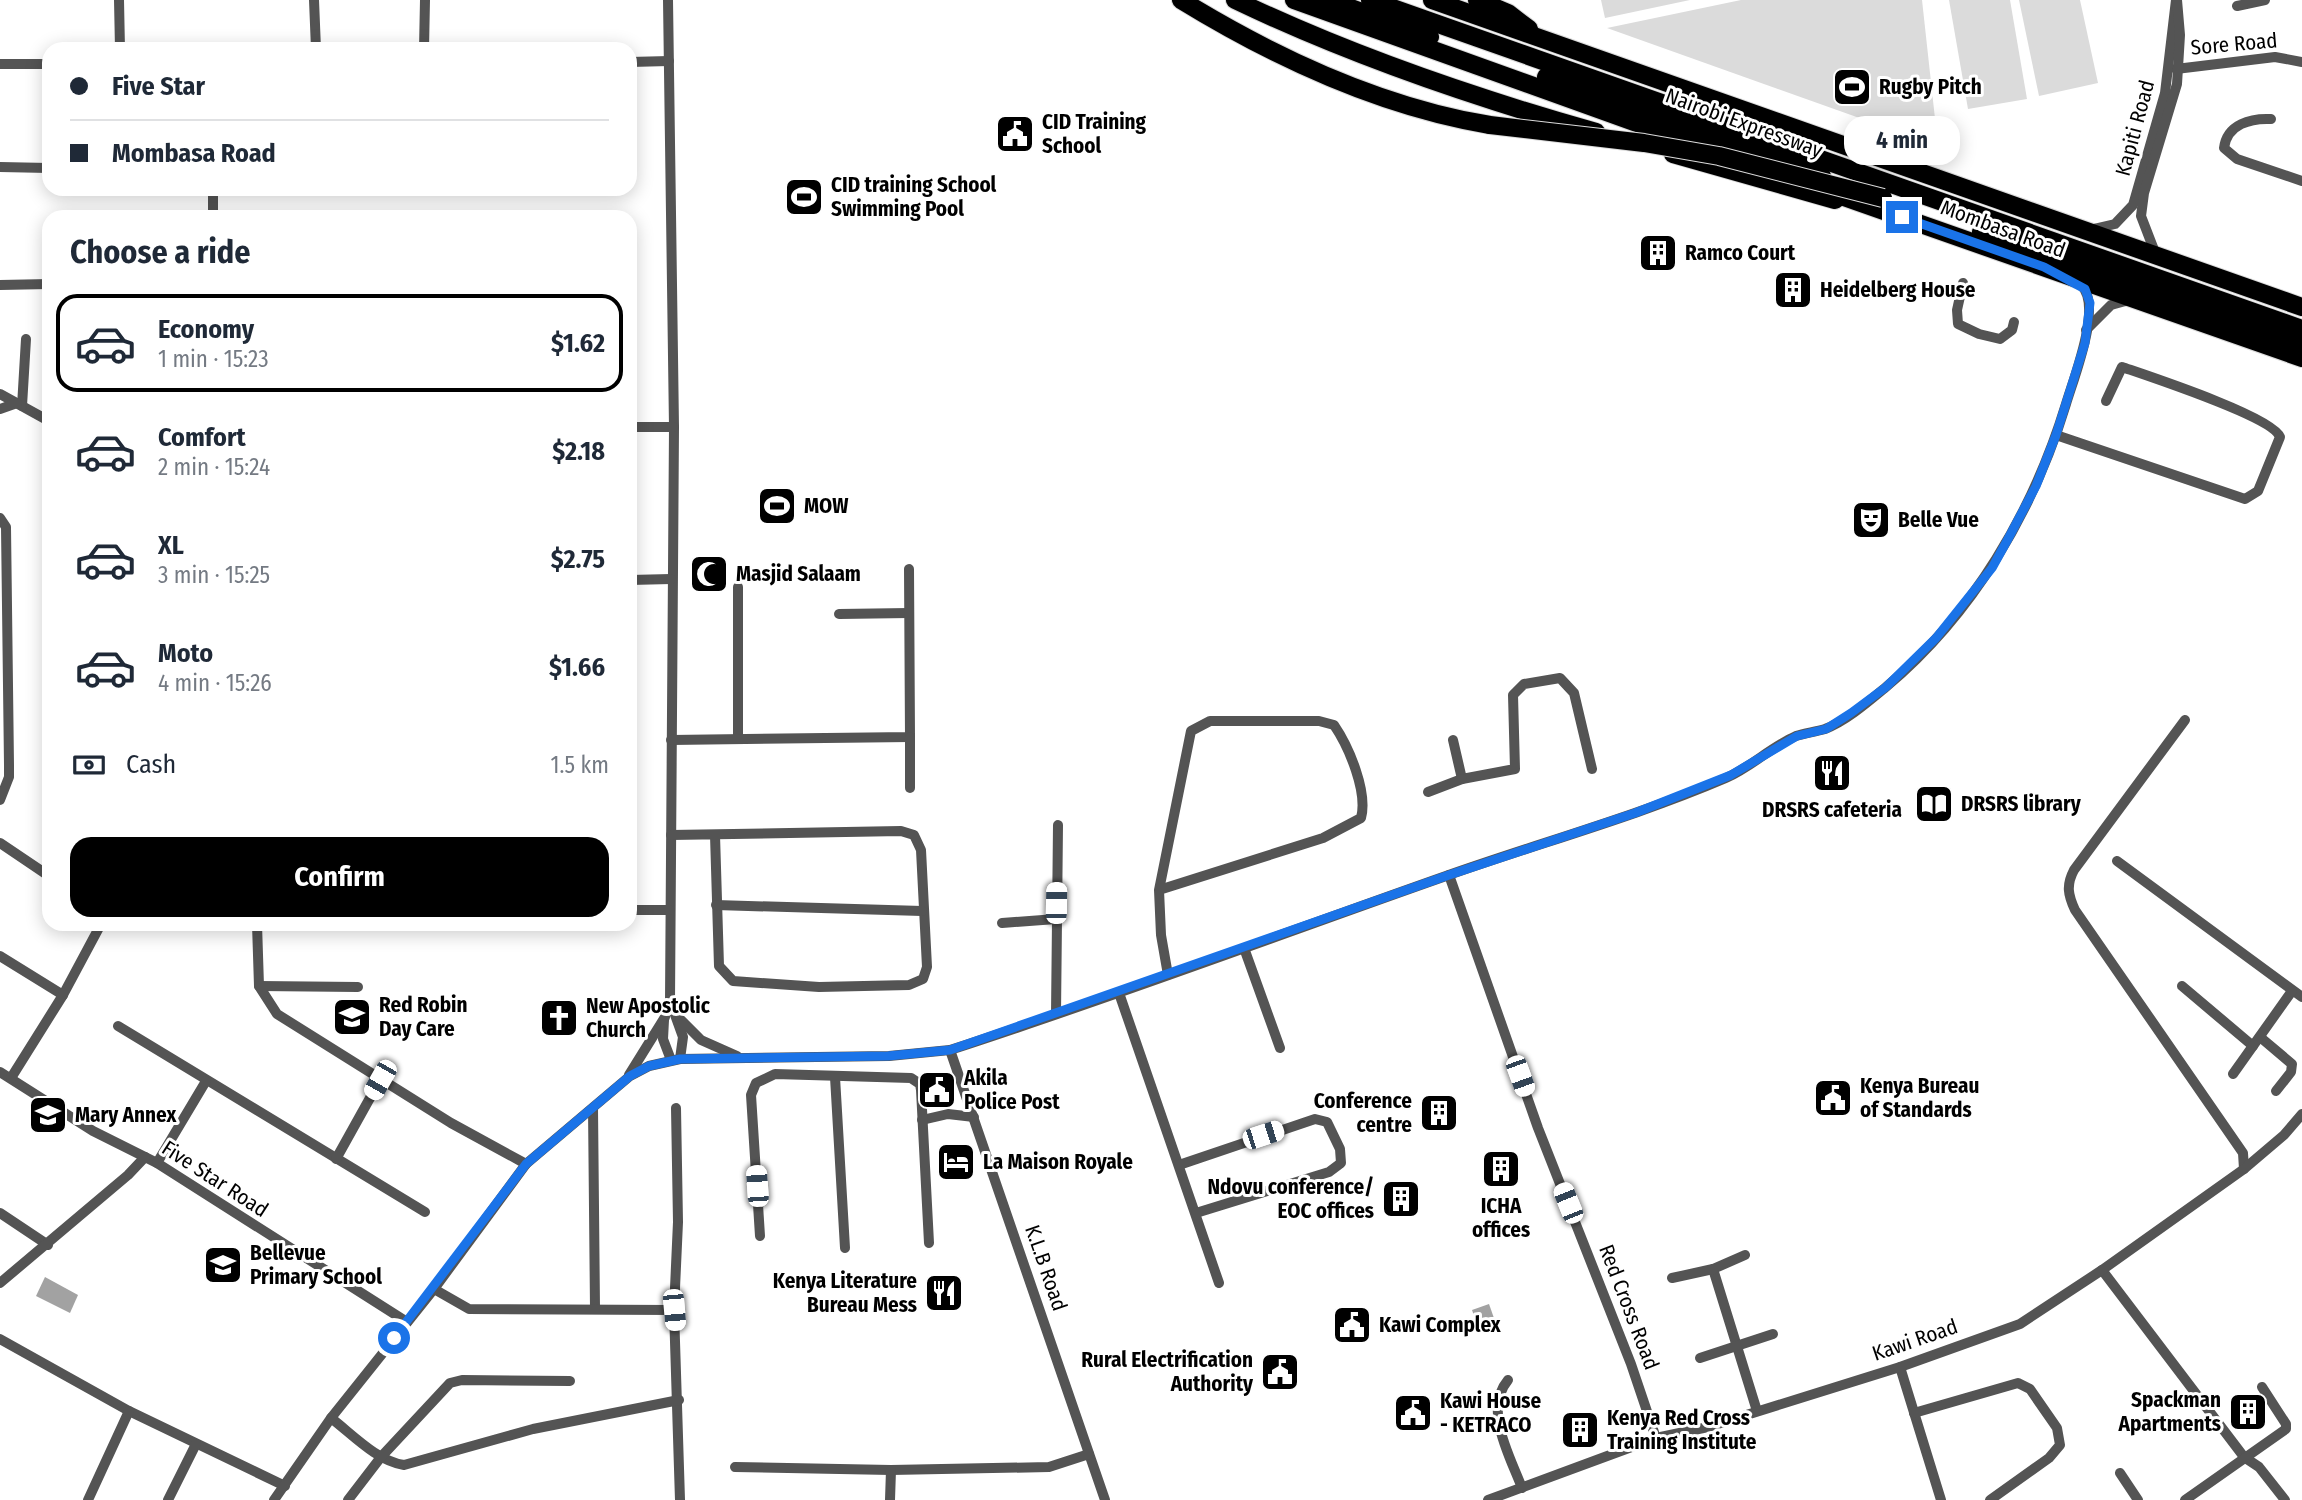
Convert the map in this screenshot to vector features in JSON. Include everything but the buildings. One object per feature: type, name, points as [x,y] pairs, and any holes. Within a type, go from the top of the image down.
[{"type":"highway","points":[[1181,0],[1228,29],[1335,78],[1406,105],[1490,125],[1644,143],[1719,156],[1884,198]]},
{"type":"highway","points":[[1235,0],[1290,27],[1476,98],[1902,217]]},
{"type":"highway","name":"Mombasa Road","points":[[1294,0],[2302,358]]},
{"type":"highway","name":"Nairobi Expressway","points":[[1329,0],[1884,198],[2302,342]]},
{"type":"highway","name":"Nairobi Expressway","points":[[1370,0],[2302,329]]},
{"type":"highway","points":[[1388,0],[1527,55]]},
{"type":"highway","name":"Mombasa Road","points":[[1432,0],[2082,232],[2302,307]]},
{"type":"highway","points":[[1477,0],[1508,13],[1544,41]]},
{"type":"street","points":[[119,0],[120,42]]},
{"type":"street","points":[[314,0],[316,42]]},
{"type":"street","points":[[424,42],[425,0]]},
{"type":"street","points":[[668,0],[674,427],[670,1000],[663,1039],[676,1059]]},
{"type":"street","name":"Kapiti Road","points":[[2082,232],[2122,220],[2133,205],[2147,173],[2165,93],[2174,69],[2177,0]]},
{"type":"street","points":[[2237,6],[2265,0]]},
{"type":"street","name":"Sore Road","points":[[2174,69],[2275,57],[2302,62]]},
{"type":"street","points":[[637,62],[669,61]]},
{"type":"street","points":[[0,64],[42,64]]},
{"type":"street","points":[[2271,119],[2247,121],[2237,126],[2225,141],[2224,148],[2228,154],[2247,163],[2302,181]]},
{"type":"street","points":[[0,167],[42,168]]},
{"type":"street","points":[[2147,173],[2141,216],[2147,237],[2158,258]]},
{"type":"street","points":[[274,1500],[331,1418],[434,1289],[526,1164],[627,1079],[649,1066],[676,1059],[888,1056],[950,1050],[1693,791],[1731,775],[1797,736],[1826,729],[1851,713],[1886,687],[1925,650],[1992,568],[2036,486],[2056,435],[2086,330],[2089,295],[2079,284],[2058,272]]},
{"type":"street","points":[[1963,283],[1957,310],[1958,324],[1979,334],[2000,339],[2012,330],[2014,322]]},
{"type":"street","points":[[0,285],[42,284]]},
{"type":"street","points":[[2086,330],[2111,305],[2140,300]]},
{"type":"street","points":[[20,405],[26,339]]},
{"type":"street","points":[[2056,435],[2245,499],[2258,491],[2280,437],[2278,431],[2234,408],[2122,367],[2106,401]]},
{"type":"street","points":[[0,394],[42,417]]},
{"type":"street","points":[[0,409],[20,405]]},
{"type":"street","points":[[637,428],[674,427]]},
{"type":"street","points":[[0,519],[6,527],[9,765],[9,777],[0,800]]},
{"type":"street","points":[[909,569],[910,788]]},
{"type":"street","points":[[637,580],[671,579]]},
{"type":"street","points":[[738,587],[738,739]]},
{"type":"street","points":[[839,614],[909,614]]},
{"type":"street","points":[[1428,792],[1462,779],[1515,769],[1513,695],[1524,684],[1550,678],[1560,678],[1574,693],[1592,769]]},
{"type":"street","points":[[2185,720],[2074,870],[2069,879],[2068,894],[2075,910],[2243,1153],[2244,1169]]},
{"type":"street","points":[[1158,890],[1323,838],[1361,818],[1363,805],[1358,784],[1347,750],[1334,725],[1320,721],[1232,721],[1205,722],[1194,727],[1186,745],[1158,890],[1161,935],[1168,975]]},
{"type":"street","points":[[671,740],[910,737]]},
{"type":"street","points":[[1453,740],[1462,779]]},
{"type":"street","points":[[1056,1014],[1058,825]]},
{"type":"street","points":[[671,835],[907,832],[914,835],[921,850],[922,911],[927,967],[923,979],[909,985],[820,988],[733,981],[725,976],[719,966],[715,835]]},
{"type":"street","points":[[0,844],[42,871]]},
{"type":"street","points":[[2117,861],[2302,997]]},
{"type":"street","name":"Red Cross Road","points":[[1449,875],[1538,1128],[1631,1364],[1656,1438]]},
{"type":"street","points":[[716,905],[922,911]]},
{"type":"street","points":[[637,910],[670,910]]},
{"type":"street","points":[[1002,923],[1056,919]]},
{"type":"street","points":[[11,1078],[63,995],[97,931]]},
{"type":"street","points":[[257,931],[259,986],[277,1014],[380,1080],[526,1164]]},
{"type":"street","points":[[1244,948],[1280,1048]]},
{"type":"street","points":[[0,956],[63,995]]},
{"type":"street","points":[[259,986],[358,987]]},
{"type":"street","points":[[2182,986],[2292,1064],[2291,1072],[2276,1091]]},
{"type":"street","points":[[2233,1074],[2292,991]]},
{"type":"street","points":[[1118,993],[1180,1164],[1219,1283]]},
{"type":"street","points":[[670,1000],[677,1016],[683,1044],[676,1059]]},
{"type":"street","points":[[677,1016],[701,1040],[744,1058]]},
{"type":"street","points":[[627,1079],[665,1017]]},
{"type":"street","points":[[118,1026],[425,1212]]},
{"type":"street","name":"K.L.B Road","points":[[950,1050],[1105,1500]]},
{"type":"street","name":"Five Star Road","points":[[0,1072],[93,1131],[157,1163],[407,1322]]},
{"type":"street","points":[[760,1236],[751,1103],[757,1083],[775,1074],[916,1080],[921,1090],[929,1243]]},
{"type":"street","points":[[835,1077],[845,1248]]},
{"type":"street","points":[[336,1159],[380,1080]]},
{"type":"street","points":[[157,1163],[206,1081]]},
{"type":"street","points":[[593,1108],[595,1308]]},
{"type":"street","points":[[676,1108],[678,1222],[674,1310],[679,1400],[680,1500]]},
{"type":"street","points":[[922,1120],[948,1114],[974,1117]]},
{"type":"street","name":"Kawi Road","points":[[1488,1500],[1656,1438],[1757,1411],[1900,1367],[2020,1324],[2102,1270],[2244,1169],[2284,1135],[2302,1114]]},
{"type":"street","points":[[1180,1164],[1315,1119],[1327,1122],[1340,1149],[1341,1163],[1329,1172],[1196,1213]]},
{"type":"street","points":[[0,1283],[48,1245],[145,1157]]},
{"type":"street","points":[[0,1213],[48,1245]]},
{"type":"street","points":[[1672,1278],[1713,1269],[1745,1255]]},
{"type":"street","points":[[1713,1269],[1757,1411]]},
{"type":"street","points":[[2102,1270],[2244,1457],[2259,1467],[2286,1500]]},
{"type":"street","points":[[434,1289],[469,1309],[674,1310]]},
{"type":"street","points":[[1700,1358],[1773,1334]]},
{"type":"street","points":[[0,1339],[129,1411],[285,1486]]},
{"type":"street","points":[[1900,1367],[1941,1500]]},
{"type":"street","points":[[348,1500],[381,1457],[450,1383],[462,1380],[570,1381]]},
{"type":"street","points":[[1508,1380],[1499,1392],[1499,1420],[1522,1488]]},
{"type":"street","points":[[1914,1413],[2011,1382],[2030,1389],[2057,1428],[2060,1445],[2049,1458],[1990,1500]]},
{"type":"street","points":[[2185,1500],[2286,1429],[2286,1424],[2262,1387]]},
{"type":"street","points":[[331,1418],[391,1463],[419,1462],[533,1429],[679,1400]]},
{"type":"street","points":[[88,1500],[129,1411]]},
{"type":"street","points":[[168,1500],[195,1444]]},
{"type":"street","points":[[735,1468],[891,1470],[1049,1467],[1089,1454]]},
{"type":"street","points":[[890,1500],[891,1470]]},
{"type":"street","points":[[2120,1473],[2138,1500]]},
{"type":"shaded area","points":[[1601,0],[1690,0],[1605,18]]},
{"type":"shaded area","name":"Rugby Pitch","points":[[1741,0],[1922,0],[1938,146],[1607,28]]},
{"type":"shaded area","points":[[1949,0],[2010,0],[2027,99],[1968,109]]},
{"type":"shaded area","points":[[2019,0],[2080,0],[2098,83],[2039,96]]},
{"type":"shaded area","points":[[45,1277],[78,1295],[70,1313],[36,1296]]},
{"type":"shaded area","points":[[1489,1304],[1495,1321],[1478,1327],[1472,1310]]},
{"type":"place","name":"Rugby Pitch","points":[[1852,87]]},
{"type":"place","name":"CID Training School","points":[[1015,134]]},
{"type":"place","name":"CID training School Swimming Pool","points":[[804,197]]},
{"type":"place","name":"Ramco Court","points":[[1658,253]]},
{"type":"place","name":"Heidelberg House","points":[[1793,290]]},
{"type":"place","name":"MOW","points":[[777,506]]},
{"type":"place","name":"Belle Vue","points":[[1871,520]]},
{"type":"place","name":"Masjid Salaam","points":[[709,574]]},
{"type":"place","name":"DRSRS cafeteria","points":[[1832,773]]},
{"type":"place","name":"DRSRS library","points":[[1934,804]]},
{"type":"place","name":"Red Robin Day Care","points":[[352,1017]]},
{"type":"place","name":"New Apostolic Church","points":[[559,1018]]},
{"type":"place","name":"Akila Police Post","points":[[937,1090]]},
{"type":"place","name":"Kenya Bureau of Standards","points":[[1833,1098]]},
{"type":"place","name":"Conference centre","points":[[1439,1113]]},
{"type":"place","name":"Mary Annex","points":[[48,1115]]},
{"type":"place","name":"La Maison Royale","points":[[956,1162]]},
{"type":"place","name":"ICHA offices","points":[[1501,1169]]},
{"type":"place","name":"Ndovu conference/ EOC offices","points":[[1401,1199]]},
{"type":"place","name":"Bellevue Primary School","points":[[223,1265]]},
{"type":"place","name":"Kenya Literature Bureau Mess","points":[[944,1293]]},
{"type":"place","name":"Kawi Complex","points":[[1352,1325]]},
{"type":"place","name":"Rural Electrification Authority","points":[[1280,1372]]},
{"type":"place","name":"Spackman Apartments","points":[[2248,1412]]},
{"type":"place","name":"Kawi House - KETRACO","points":[[1413,1413]]},
{"type":"place","name":"Kenya Red Cross Training Institute","points":[[1580,1430]]},
{"type":"route","points":[[394,1338],[434,1289],[526,1164],[630,1076],[649,1066],[680,1059],[888,1056],[950,1050],[1693,791],[1731,775],[1797,736],[1826,729],[1886,687],[1947,626],[1992,568],[2008,539],[2036,486],[2056,435],[2085,343],[2090,303],[2085,289],[2058,272],[1902,217]]}]
